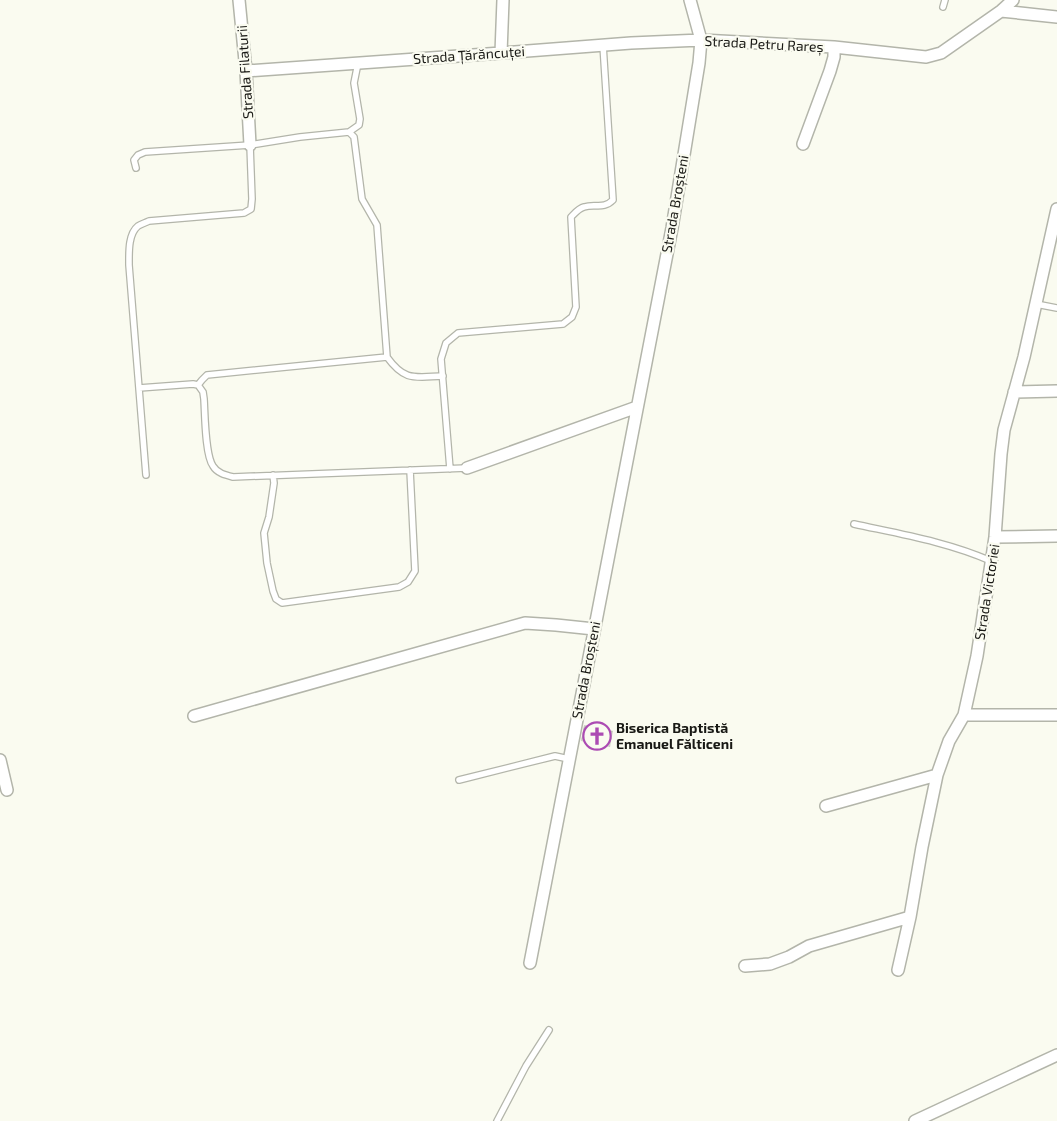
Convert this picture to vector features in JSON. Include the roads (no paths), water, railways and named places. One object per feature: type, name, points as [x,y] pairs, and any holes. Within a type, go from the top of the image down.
[{"type":"street","name":"Strada Filaturii","points":[[239,0],[246,71],[250,144]]},
{"type":"street","points":[[501,53],[503,0]]},
{"type":"street","name":"Strada Broșteni","points":[[530,963],[672,228],[699,63],[690,0]]},
{"type":"street","name":"Strada Petru Rareș","points":[[697,41],[834,47],[926,57],[941,52],[1013,0]]},
{"type":"street","points":[[1000,11],[1057,16]]},
{"type":"street","name":"Strada Țărăncuței","points":[[246,71],[631,43],[697,41]]},
{"type":"street","name":"Strada Petru Rareș","points":[[803,144],[830,71],[834,57],[834,47]]},
{"type":"street","name":"Strada Victoriei","points":[[898,970],[937,775],[949,741],[964,715],[977,656],[995,537],[1004,430],[1024,357],[1057,209]]},
{"type":"street","points":[[1014,392],[1057,391]]},
{"type":"street","points":[[467,468],[637,407]]},
{"type":"street","points":[[995,537],[1057,536]]},
{"type":"street","points":[[194,716],[525,623],[594,629]]},
{"type":"street","points":[[964,715],[1057,715]]},
{"type":"street","points":[[0,760],[7,790]]},
{"type":"street","points":[[826,806],[937,775]]},
{"type":"street","points":[[744,966],[770,964],[789,957],[809,946],[910,917]]},
{"type":"street","points":[[915,1121],[1057,1055]]},
{"type":"lane","points":[[943,8],[945,0]]},
{"type":"lane","points":[[450,469],[441,359],[446,343],[458,333],[562,324],[572,317],[576,307],[570,218],[585,206],[604,206],[613,200],[602,45]]},
{"type":"lane","points":[[136,168],[134,160],[138,155],[145,152],[250,144],[350,132],[359,125],[360,119],[354,83],[358,64]]},
{"type":"lane","points":[[350,132],[354,137],[362,199],[377,224],[386,357],[395,368],[410,377],[443,376]]},
{"type":"lane","points":[[146,475],[129,265],[129,248],[133,231],[139,225],[149,221],[244,213],[251,209],[250,144]]},
{"type":"lane","points":[[1036,304],[1057,308]]},
{"type":"lane","points":[[198,385],[207,375],[386,357]]},
{"type":"lane","points":[[139,388],[198,385],[203,392],[208,454],[212,465],[218,471],[233,477],[467,468]]},
{"type":"lane","points":[[273,475],[274,483],[269,517],[264,533],[272,591],[276,599],[282,603],[399,587],[408,582],[415,571],[410,470]]},
{"type":"lane","points":[[854,524],[971,552],[992,562]]},
{"type":"lane","points":[[459,780],[555,756],[569,759]]},
{"type":"lane","points":[[497,1121],[526,1066],[549,1030]]},
{"type":"place","name":"Biserica Baptistă Emanuel Fălticeni","points":[[597,736]]}]
